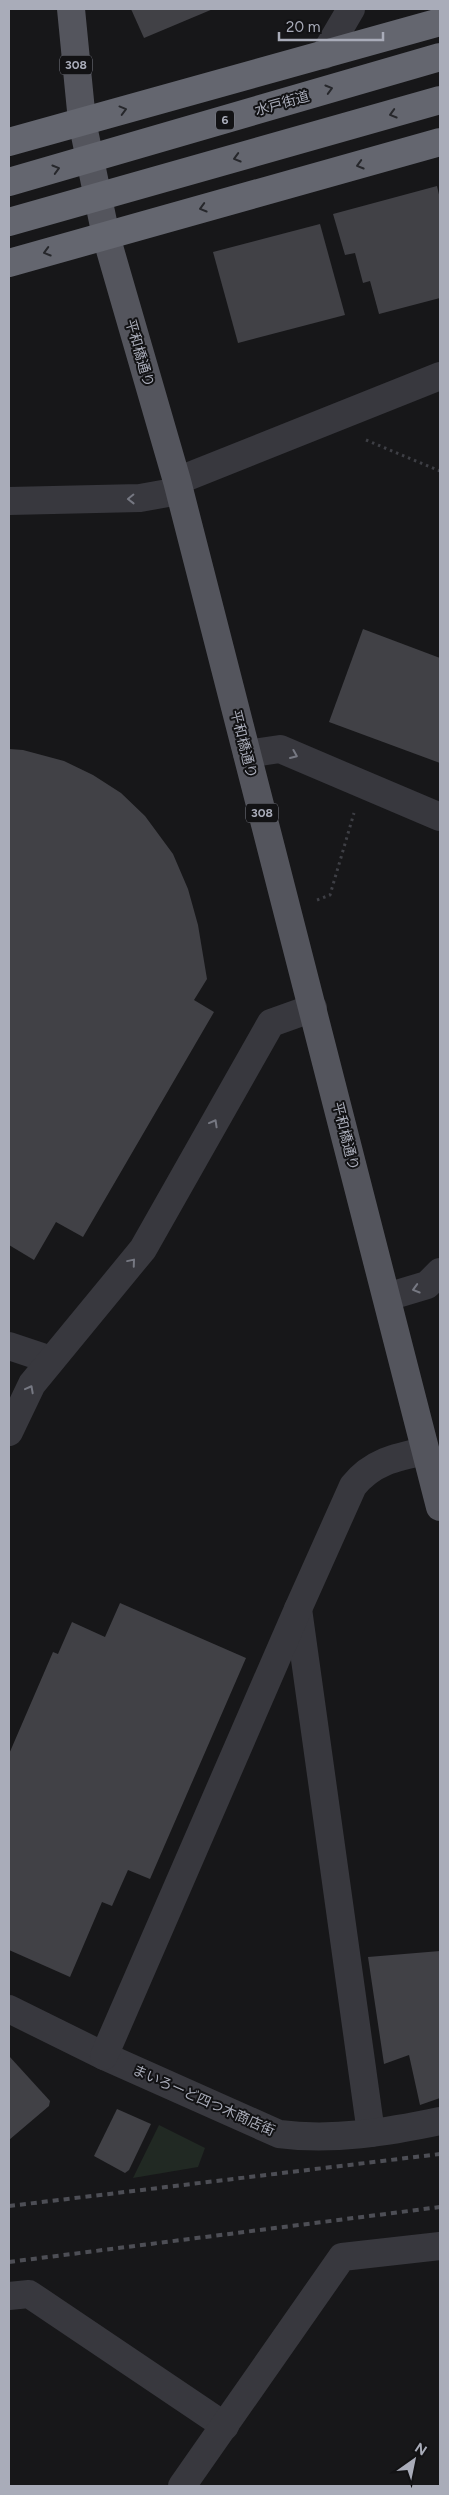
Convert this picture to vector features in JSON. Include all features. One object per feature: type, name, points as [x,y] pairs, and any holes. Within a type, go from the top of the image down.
[{"type":"highway","points":[[9,142],[440,22]]},
{"type":"highway","name":"水戸街道","points":[[9,182],[440,57]]},
{"type":"highway","points":[[9,222],[440,100]]},
{"type":"highway","points":[[9,263],[440,142]]},
{"type":"main road","name":"平和橋通り","points":[[71,9],[82,121],[106,236],[178,486],[387,1297],[431,1458],[440,1507]]},
{"type":"street","points":[[324,55],[351,9]]},
{"type":"street","points":[[9,501],[140,498],[178,486],[440,376]]},
{"type":"street","points":[[247,754],[280,749],[440,817]]},
{"type":"street","points":[[9,1432],[32,1384],[143,1249],[271,1023],[313,1008]]},
{"type":"street","points":[[387,1297],[428,1285],[440,1272]]},
{"type":"street","points":[[9,1346],[51,1360]]},
{"type":"street","points":[[104,2056],[353,1486],[363,1473],[378,1464],[396,1457],[431,1458]]},
{"type":"street","points":[[298,1609],[371,2133]]},
{"type":"street","name":"まいろーど四つ木商店街","points":[[9,2009],[104,2056],[279,2134],[307,2138],[371,2133],[440,2121]]},
{"type":"street","points":[[182,2486],[342,2257],[440,2246]]},
{"type":"street","points":[[9,2296],[29,2294],[225,2426]]},
{"type":"path","points":[[361,438],[440,471]]},
{"type":"path","points":[[288,910],[330,895],[362,784]]},
{"type":"shaded area","points":[[159,2125],[205,2148],[198,2167],[133,2178]]},
{"type":"building","points":[[131,9],[213,9],[144,38]]},
{"type":"building","points":[[437,186],[440,199],[440,298],[379,314],[370,281],[363,283],[355,253],[345,255],[333,214]]},
{"type":"building","points":[[320,224],[345,315],[238,343],[213,252]]},
{"type":"building","points":[[363,629],[440,658],[440,763],[329,722]]},
{"type":"building","points":[[9,749],[23,750],[64,761],[93,775],[121,793],[145,816],[173,854],[188,889],[198,925],[207,979],[194,1000],[214,1012],[83,1237],[56,1222],[34,1260],[9,1245]]},
{"type":"building","points":[[120,1603],[246,1658],[150,1879],[128,1870],[112,1906],[102,1902],[70,1977],[9,1950],[9,1754],[53,1652],[58,1654],[72,1622],[105,1637]]},
{"type":"building","points":[[440,1951],[440,2098],[420,2105],[409,2055],[384,2064],[368,1957]]},
{"type":"building","points":[[9,2056],[50,2101],[49,2106],[9,2140]]},
{"type":"building","points":[[117,2109],[151,2124],[129,2170],[125,2173],[94,2156]]},
{"type":"railway","points":[[9,2206],[440,2154]]},
{"type":"railway","points":[[9,2262],[440,2207]]}]
